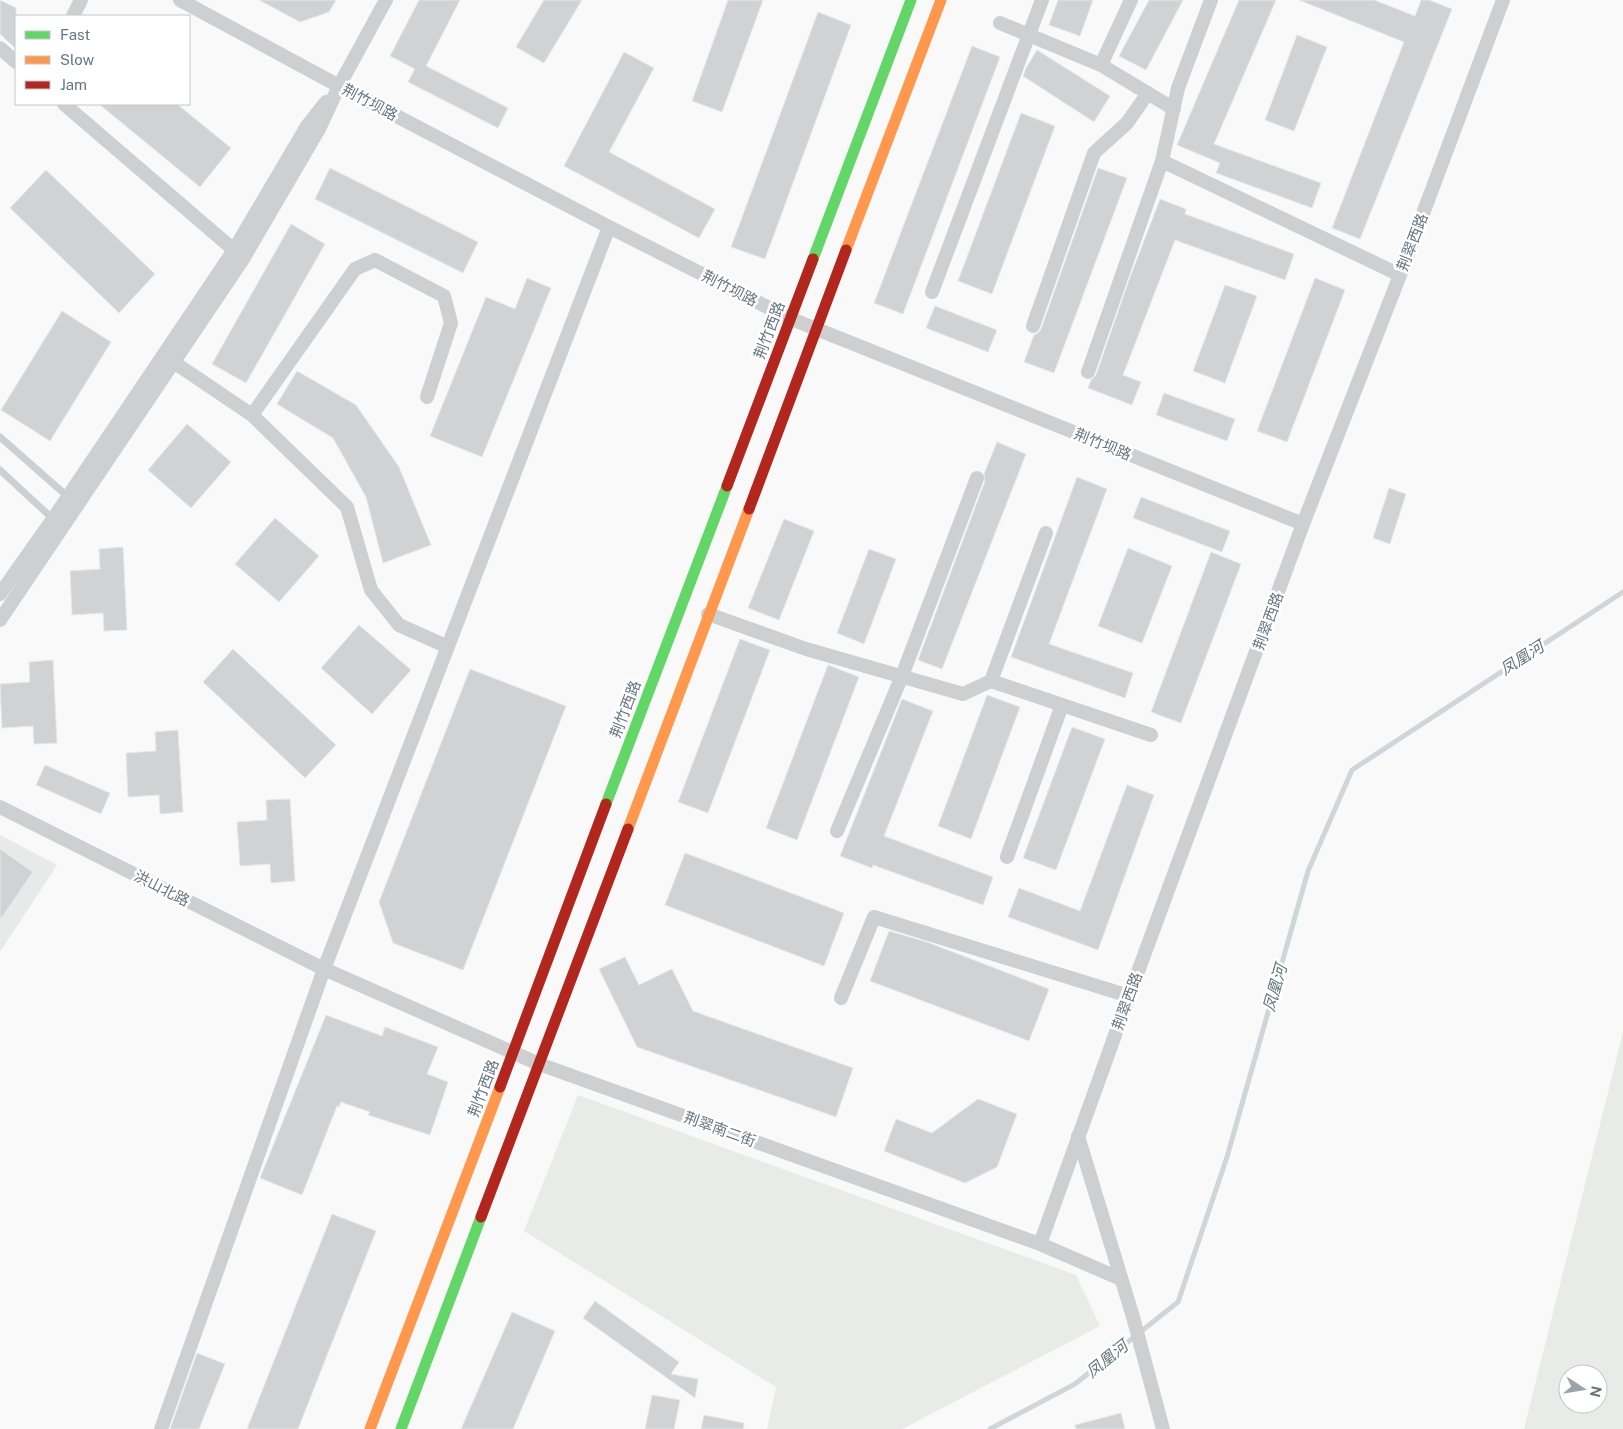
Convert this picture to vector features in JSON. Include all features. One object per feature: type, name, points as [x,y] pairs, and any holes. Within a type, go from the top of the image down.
[{"type":"main road","name":"荆竹西路","points":[[370,1429],[910,0]]},
{"type":"main road","points":[[400,1429],[941,0]]},
{"type":"street","points":[[73,15],[81,0]]},
{"type":"street","name":"荆竹坝路","points":[[180,0],[609,228],[789,318],[1304,524]]},
{"type":"street","points":[[0,594],[67,496],[244,259],[319,129],[386,0]]},
{"type":"street","points":[[932,292],[1042,0]]},
{"type":"street","points":[[1101,65],[1131,0]]},
{"type":"street","points":[[1088,372],[1162,161],[1178,88],[1211,0]]},
{"type":"street","name":"荆翠西路","points":[[1040,1244],[1129,996],[1304,524],[1503,0]]},
{"type":"street","points":[[1000,23],[1101,65],[1174,109]]},
{"type":"street","points":[[0,48],[15,61]]},
{"type":"street","points":[[0,620],[169,359],[307,126],[340,86]]},
{"type":"street","points":[[1033,326],[1094,153],[1127,123],[1148,93]]},
{"type":"street","points":[[65,105],[234,250]]},
{"type":"street","points":[[1162,161],[1400,275]]},
{"type":"street","points":[[161,1429],[324,969],[609,228]]},
{"type":"street","points":[[252,414],[355,269],[374,260],[444,296],[451,323],[427,397]]},
{"type":"street","points":[[169,359],[252,414],[347,507],[371,590],[399,624],[448,647]]},
{"type":"street","points":[[837,831],[902,676],[977,478]]},
{"type":"street","points":[[991,681],[1046,533]]},
{"type":"street","points":[[708,614],[806,649],[963,694],[991,681],[1151,735]]},
{"type":"street","points":[[1007,857],[1062,705]]},
{"type":"street","name":"洪山北路","points":[[0,807],[324,969]]},
{"type":"street","points":[[841,998],[874,917],[1129,996]]},
{"type":"street","name":"荆翠南二街","points":[[324,969],[539,1064],[1040,1244],[1121,1278]]},
{"type":"street","points":[[1078,1136],[1133,1317],[1163,1429]]},
{"type":"lane","points":[[0,437],[67,496]]},
{"type":"lane","points":[[0,470],[53,519]]},
{"type":"shaded area","points":[[0,835],[57,865],[0,952]]},
{"type":"shaded area","points":[[1623,1032],[1623,1429],[1524,1429]]},
{"type":"shaded area","points":[[578,1095],[1076,1275],[1100,1326],[902,1429],[767,1429],[776,1387],[524,1231]]},
{"type":"building","points":[[0,0],[16,8],[15,48],[0,34]]},
{"type":"building","points":[[259,0],[336,0],[329,12],[300,22]]},
{"type":"building","points":[[419,0],[460,0],[426,66],[508,108],[498,128],[408,82],[415,69],[390,56]]},
{"type":"building","points":[[544,0],[582,0],[544,63],[516,47]]},
{"type":"building","points":[[728,0],[763,0],[722,112],[692,101]]},
{"type":"building","points":[[1058,0],[1093,0],[1080,36],[1049,25]]},
{"type":"building","points":[[1149,0],[1183,0],[1146,70],[1119,56]]},
{"type":"building","points":[[1239,0],[1276,0],[1214,144],[1321,183],[1312,208],[1216,173],[1220,163],[1177,145]]},
{"type":"building","points":[[1299,0],[1374,0],[1415,16],[1421,0],[1429,0],[1452,9],[1360,239],[1332,228],[1404,42]]},
{"type":"building","points":[[818,12],[851,25],[765,259],[731,247]]},
{"type":"building","points":[[1297,35],[1327,47],[1294,131],[1265,120]]},
{"type":"building","points":[[972,46],[1000,57],[903,314],[874,303]]},
{"type":"building","points":[[1037,50],[1110,96],[1094,122],[1023,76]]},
{"type":"building","points":[[624,52],[654,68],[609,152],[715,209],[699,238],[564,166]]},
{"type":"building","points":[[100,105],[178,105],[231,148],[200,187]]},
{"type":"building","points":[[1021,113],[1055,126],[992,294],[958,281]]},
{"type":"building","points":[[330,168],[478,242],[463,273],[315,199]]},
{"type":"building","points":[[1098,168],[1127,178],[1054,373],[1024,362],[1034,335],[1041,329]]},
{"type":"building","points":[[46,170],[155,274],[119,313],[10,208]]},
{"type":"building","points":[[1160,199],[1186,209],[1185,214],[1294,254],[1285,280],[1175,240],[1123,375],[1141,382],[1132,405],[1088,388],[1091,380],[1096,375]]},
{"type":"building","points":[[291,224],[325,244],[246,383],[212,364]]},
{"type":"building","points":[[527,278],[551,288],[482,457],[430,436],[486,297],[515,309]]},
{"type":"building","points":[[1315,278],[1345,290],[1287,442],[1257,431]]},
{"type":"building","points":[[1225,285],[1257,296],[1225,383],[1193,371]]},
{"type":"building","points":[[935,306],[997,330],[988,352],[926,328]]},
{"type":"building","points":[[62,311],[111,342],[50,441],[1,410]]},
{"type":"building","points":[[297,371],[356,405],[399,467],[431,545],[383,563],[366,497],[333,438],[277,404]]},
{"type":"building","points":[[1164,393],[1235,419],[1227,441],[1156,415]]},
{"type":"building","points":[[187,424],[231,462],[191,508],[148,470]]},
{"type":"building","points":[[997,442],[1026,454],[942,669],[918,660],[985,481],[984,474]]},
{"type":"building","points":[[1077,477],[1107,489],[1049,644],[1133,673],[1125,698],[1011,657]]},
{"type":"building","points":[[1389,488],[1406,494],[1390,544],[1373,538]]},
{"type":"building","points":[[1141,497],[1230,531],[1222,552],[1133,518]]},
{"type":"building","points":[[275,518],[319,556],[279,602],[235,564]]},
{"type":"building","points":[[784,519],[814,531],[779,620],[748,608]]},
{"type":"building","points":[[123,547],[127,630],[104,631],[103,613],[72,615],[70,571],[100,569],[99,549]]},
{"type":"building","points":[[1128,548],[1172,566],[1142,643],[1098,626]]},
{"type":"building","points":[[869,549],[896,559],[864,644],[837,633]]},
{"type":"building","points":[[1211,552],[1241,564],[1181,723],[1151,712]]},
{"type":"building","points":[[359,625],[411,670],[372,714],[321,668]]},
{"type":"building","points":[[740,639],[770,650],[708,813],[678,802]]},
{"type":"building","points":[[233,649],[336,745],[305,778],[203,682]]},
{"type":"building","points":[[53,660],[57,743],[34,744],[33,726],[2,728],[0,684],[30,682],[29,662]]},
{"type":"building","points":[[828,665],[859,677],[797,840],[766,828]]},
{"type":"building","points":[[470,669],[566,706],[463,970],[393,943],[379,902]]},
{"type":"building","points":[[987,695],[1020,707],[971,839],[938,826]]},
{"type":"building","points":[[902,699],[933,711],[884,836],[993,877],[983,905],[873,865],[872,868],[840,856]]},
{"type":"building","points":[[1072,727],[1105,739],[1056,870],[1023,858]]},
{"type":"building","points":[[178,730],[183,812],[160,814],[159,795],[128,797],[126,753],[156,751],[155,732]]},
{"type":"building","points":[[45,765],[110,793],[101,814],[36,785]]},
{"type":"building","points":[[1127,785],[1154,795],[1098,950],[1008,917],[1019,888],[1080,911]]},
{"type":"building","points":[[290,799],[295,881],[271,883],[270,864],[240,866],[237,822],[267,820],[266,800]]},
{"type":"building","points":[[0,849],[33,872],[0,920]]},
{"type":"building","points":[[685,853],[844,913],[824,966],[665,905]]},
{"type":"building","points":[[889,931],[927,942],[1049,989],[1029,1041],[870,981]]},
{"type":"building","points":[[625,957],[639,985],[672,969],[693,1011],[853,1068],[836,1117],[637,1047],[599,969]]},
{"type":"building","points":[[326,1015],[382,1036],[385,1027],[438,1047],[427,1074],[448,1082],[430,1135],[368,1115],[370,1112],[341,1102],[339,1107],[337,1106],[302,1195],[260,1178]]},
{"type":"building","points":[[978,1099],[1017,1114],[997,1167],[965,1183],[884,1151],[896,1119],[932,1133]]},
{"type":"building","points":[[332,1214],[376,1231],[298,1429],[247,1429]]},
{"type":"building","points":[[595,1301],[679,1362],[671,1374],[698,1379],[695,1398],[583,1318]]},
{"type":"building","points":[[512,1312],[555,1331],[513,1429],[461,1429]]},
{"type":"building","points":[[197,1353],[225,1364],[199,1429],[170,1429]]},
{"type":"building","points":[[652,1395],[680,1400],[674,1429],[645,1429]]},
{"type":"building","points":[[1121,1413],[1125,1429],[1076,1429],[1075,1425]]},
{"type":"building","points":[[704,1415],[744,1423],[743,1429],[701,1429]]},
{"type":"waterway","name":"凤凰河","points":[[990,1429],[1075,1384],[1178,1302],[1227,1157],[1308,871],[1352,770],[1623,592]]},
{"type":"traffic: fast","points":[[813,259],[911,0]]},
{"type":"traffic: fast","points":[[606,804],[727,486]]},
{"type":"traffic: fast","points":[[401,1429],[481,1217]]},
{"type":"traffic: slow","points":[[846,250],[941,0]]},
{"type":"traffic: slow","points":[[628,829],[749,509]]},
{"type":"traffic: slow","points":[[370,1429],[500,1087]]},
{"type":"traffic: jam","points":[[749,509],[846,250]]},
{"type":"traffic: jam","points":[[727,486],[813,259]]},
{"type":"traffic: jam","points":[[500,1087],[606,804]]},
{"type":"traffic: jam","points":[[481,1217],[628,829]]}]
